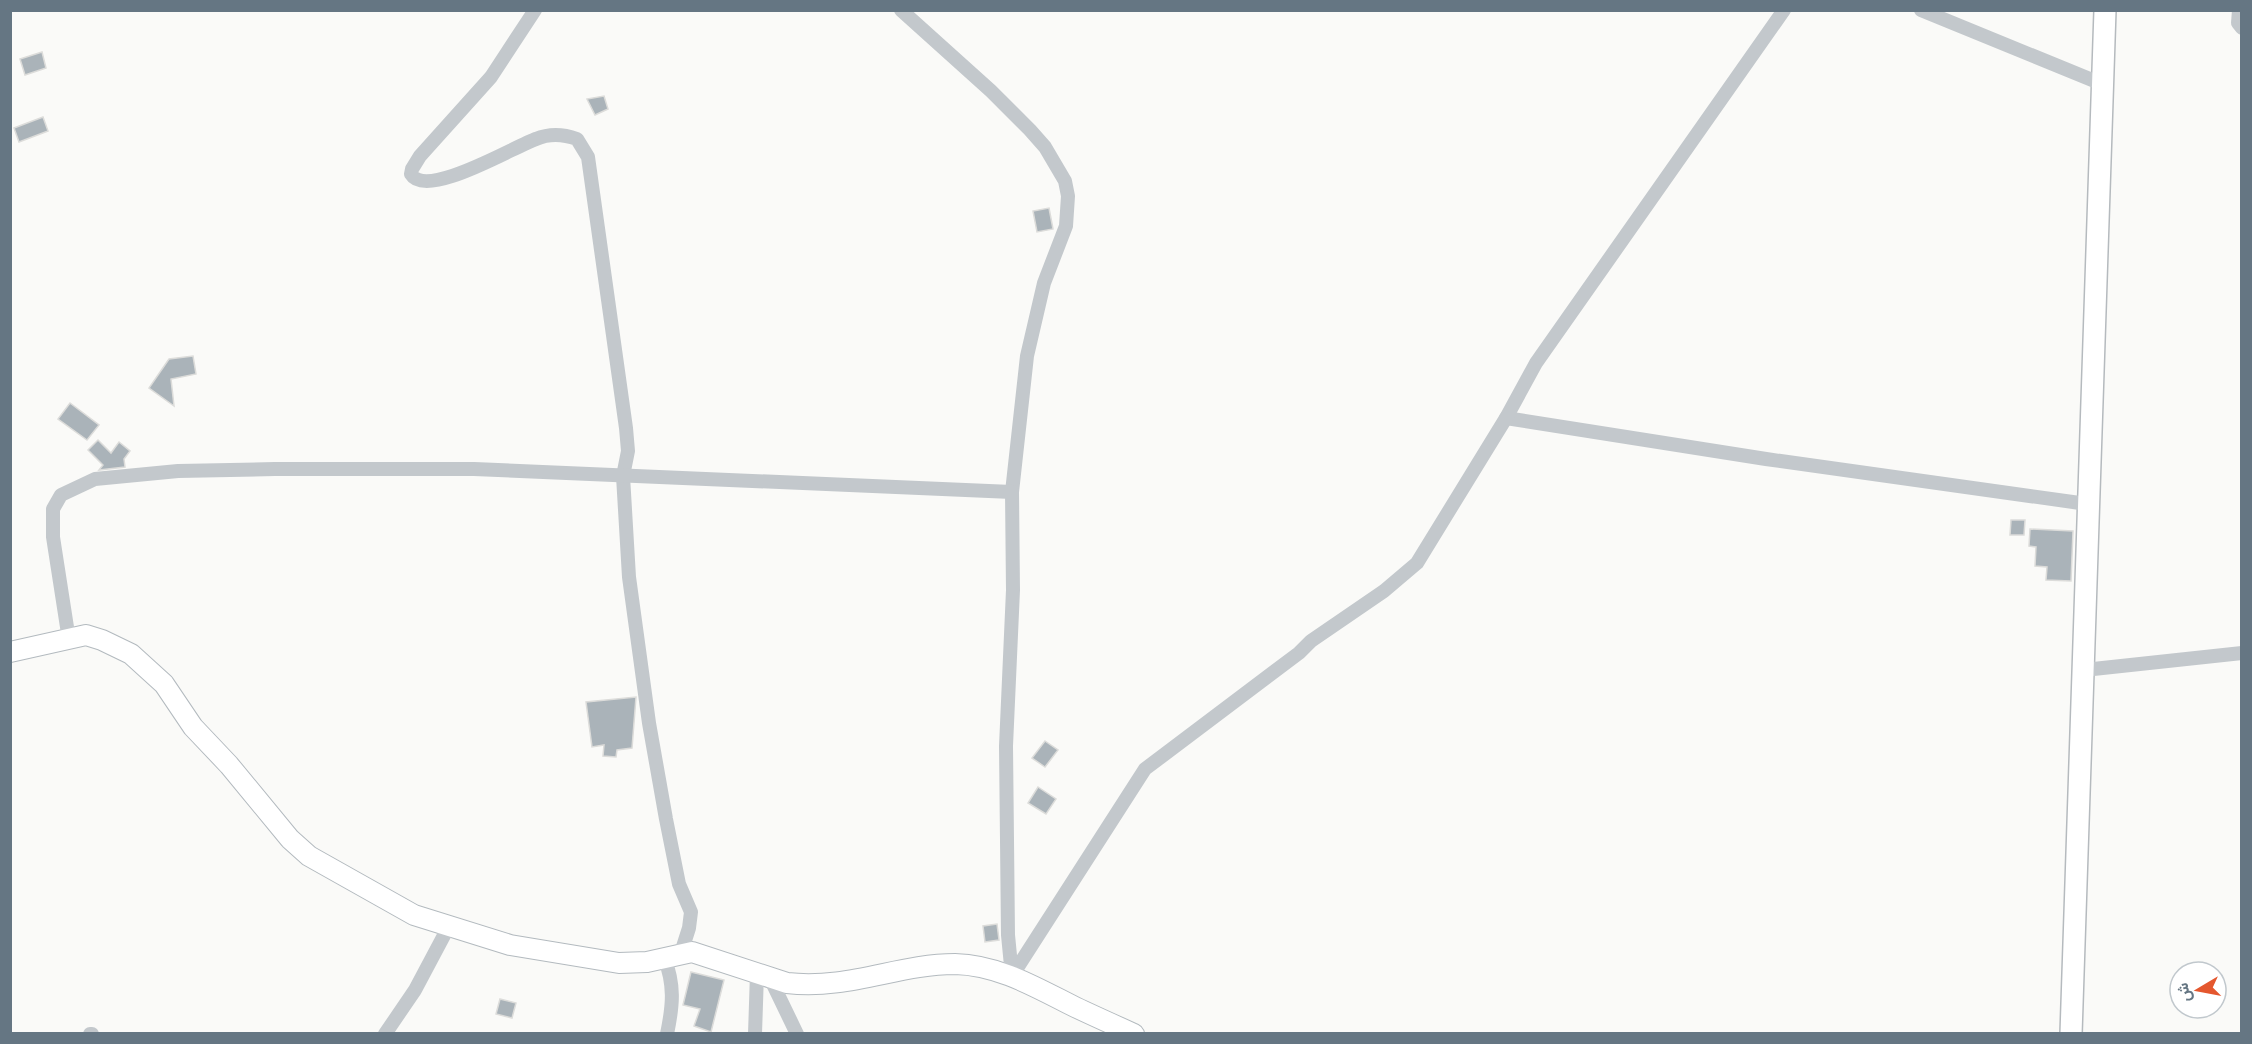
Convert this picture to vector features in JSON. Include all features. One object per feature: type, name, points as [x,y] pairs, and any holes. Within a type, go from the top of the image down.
[{"type":"main road","points":[[2072,1034],[2087,504],[2105,10]]},
{"type":"street","points":[[535,10],[491,77],[420,156],[411,174],[417,180],[425,182],[446,177],[468,170],[537,138],[557,134],[577,139],[588,157],[623,398],[628,451],[622,476],[629,577],[649,723],[679,884],[691,912],[689,928],[673,955],[673,992],[666,1034]]},
{"type":"street","points":[[901,10],[991,91],[1030,130],[1045,147],[1065,182],[1068,196],[1066,226],[1044,283],[1027,356],[1012,492],[1013,590],[1006,746],[1008,935],[1012,975]]},
{"type":"street","points":[[1012,975],[1145,769],[1299,653],[1311,640],[1384,591],[1418,563],[1506,418],[1536,363],[1784,10]]},
{"type":"street","points":[[1921,10],[2102,84]]},
{"type":"street","points":[[2239,10],[2238,23],[2241,28]]},
{"type":"street","points":[[1506,418],[1766,459],[2087,504]]},
{"type":"street","points":[[69,640],[53,537],[53,509],[61,495],[95,479],[178,471],[474,469],[1012,492]]},
{"type":"street","points":[[10,652],[86,635],[131,654],[164,684],[193,727],[229,765],[290,839],[309,856],[414,915],[449,927],[510,945],[619,963],[647,962],[692,952],[787,983],[823,985],[929,966],[971,965],[1012,975],[1134,1034]]},
{"type":"street","points":[[2084,670],[2241,653]]},
{"type":"street","points":[[385,1034],[415,990],[449,927]]},
{"type":"street","points":[[755,1034],[764,975]]},
{"type":"street","points":[[764,975],[797,1034]]},
{"type":"building","points":[[42,52],[46,68],[25,75],[20,59]]},
{"type":"building","points":[[604,96],[608,109],[595,115],[587,99]]},
{"type":"building","points":[[43,117],[48,131],[19,142],[14,128]]},
{"type":"building","points":[[1049,208],[1053,229],[1037,232],[1033,211]]},
{"type":"building","points":[[193,356],[196,374],[171,379],[174,406],[149,388],[169,359]]},
{"type":"building","points":[[70,403],[99,425],[87,440],[58,419]]},
{"type":"building","points":[[98,440],[111,453],[119,442],[130,451],[124,459],[125,467],[99,470],[103,465],[88,450]]},
{"type":"building","points":[[2011,520],[2025,520],[2024,535],[2010,535]]},
{"type":"building","points":[[2030,529],[2073,531],[2071,581],[2046,580],[2047,567],[2035,566],[2036,547],[2029,546]]},
{"type":"building","points":[[636,697],[632,748],[617,750],[616,757],[603,756],[604,745],[592,747],[586,702]]},
{"type":"building","points":[[1045,741],[1058,750],[1045,767],[1032,758]]},
{"type":"building","points":[[1038,787],[1056,799],[1046,814],[1028,803]]},
{"type":"building","points":[[997,924],[999,940],[985,942],[983,926]]},
{"type":"building","points":[[691,972],[724,980],[711,1032],[694,1026],[700,1009],[683,1005]]},
{"type":"building","points":[[500,999],[516,1003],[512,1018],[496,1014]]}]
